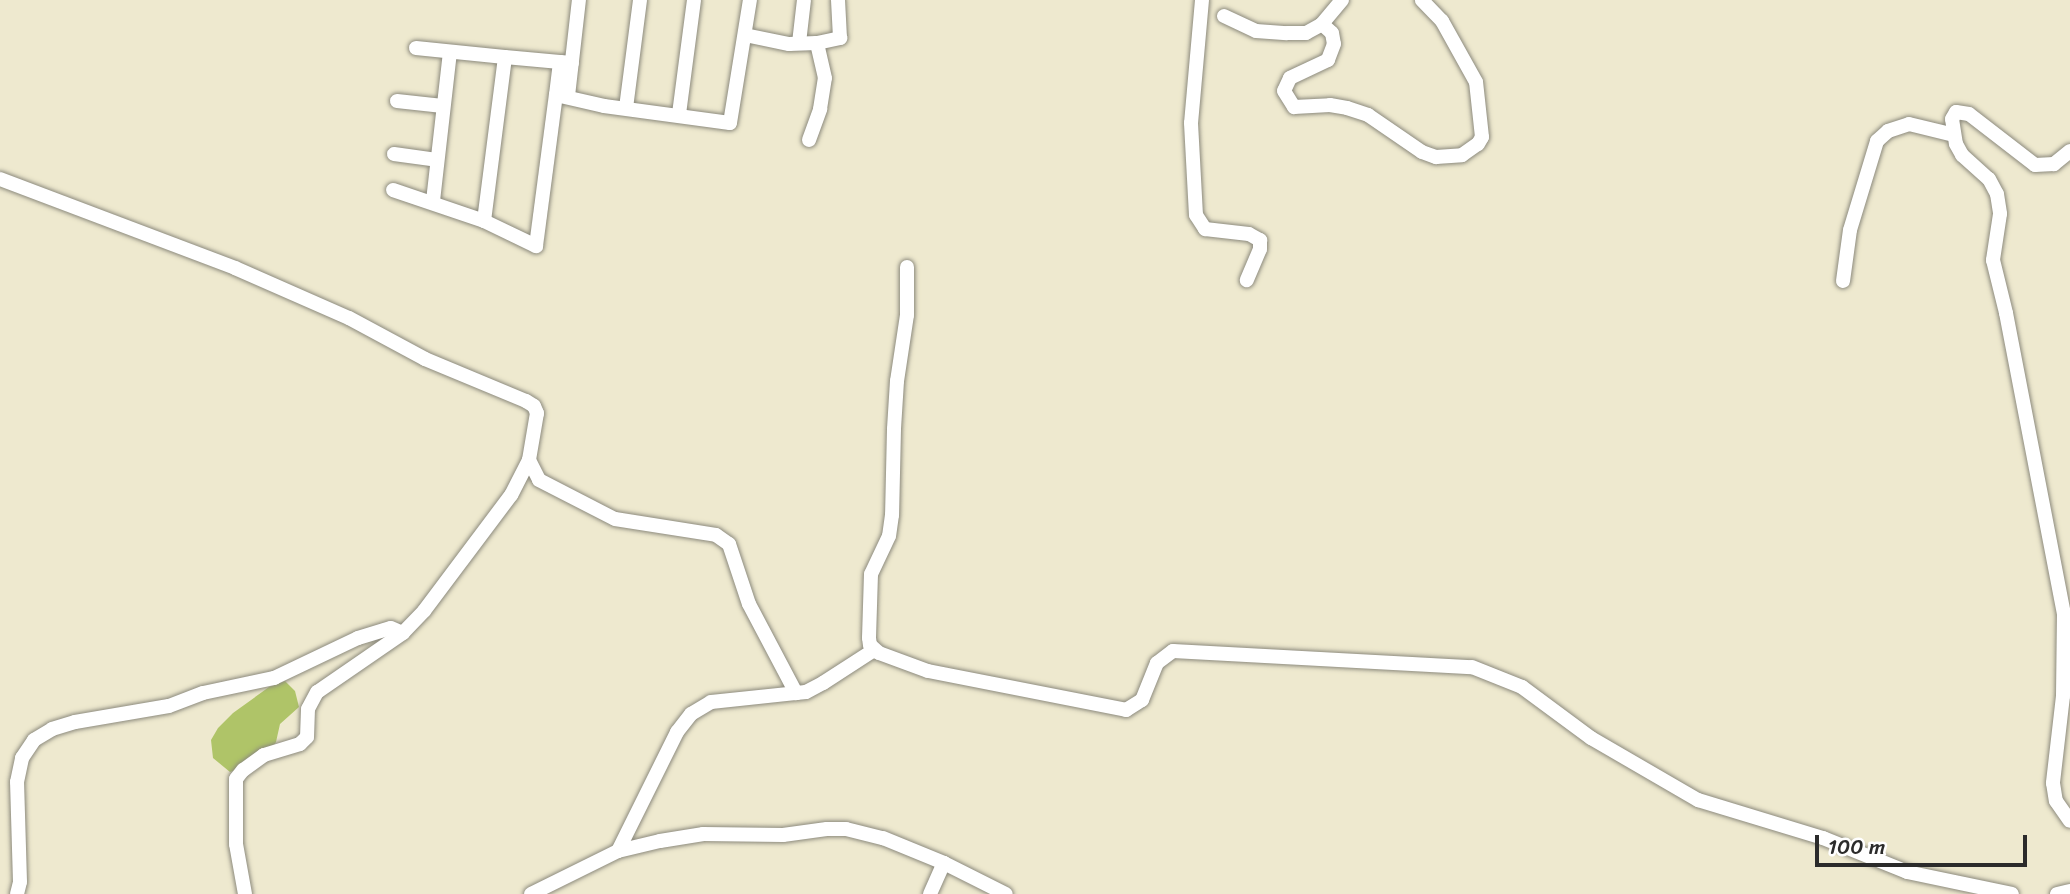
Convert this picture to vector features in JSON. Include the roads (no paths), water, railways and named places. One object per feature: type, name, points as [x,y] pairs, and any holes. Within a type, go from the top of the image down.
[{"type":"street","points":[[393,190],[433,201],[536,246],[579,0]]},
{"type":"street","points":[[626,108],[640,0]]},
{"type":"street","points":[[680,114],[694,0]]},
{"type":"street","points":[[562,95],[626,108],[730,123],[750,0]]},
{"type":"street","points":[[799,43],[804,0]]},
{"type":"street","points":[[745,35],[799,43],[817,43],[840,38],[838,0]]},
{"type":"street","points":[[1202,0],[1191,123],[1196,215],[1205,229],[1249,233],[1260,240],[1260,249],[1247,280]]},
{"type":"street","points":[[1224,16],[1256,31],[1306,33],[1322,24],[1342,0]]},
{"type":"street","points":[[1322,24],[1332,33],[1332,53],[1328,60],[1290,78],[1284,91],[1294,107],[1330,105],[1347,108],[1368,115],[1422,152],[1436,157],[1462,155],[1478,144],[1482,137],[1476,82],[1442,21],[1422,0]]},
{"type":"street","points":[[809,140],[820,109],[825,78],[817,43]]},
{"type":"street","points":[[416,48],[566,63]]},
{"type":"street","points":[[433,201],[450,52]]},
{"type":"street","points":[[484,221],[505,57]]},
{"type":"street","points":[[397,101],[443,106]]},
{"type":"street","points":[[2070,151],[2054,164],[2035,165],[2018,155],[1986,126],[1962,111],[1954,115],[1954,135],[1962,156],[1989,179],[1997,194],[2000,214],[1993,260],[2006,313],[2064,613],[2063,695],[2053,783],[2056,800],[2070,821]]},
{"type":"street","points":[[1843,281],[1850,230],[1877,141],[1888,131],[1909,124],[1954,135]]},
{"type":"street","points":[[394,154],[437,160]]},
{"type":"street","points":[[0,179],[235,268],[349,318],[425,359],[534,406],[538,421],[529,460],[510,495],[474,546],[403,634],[317,692],[308,709],[307,737],[300,744],[264,755],[243,770],[236,779],[236,845],[245,894]]},
{"type":"street","points":[[874,650],[868,631],[871,574],[889,536],[892,515],[894,429],[897,381],[907,315],[907,267]]},
{"type":"street","points":[[529,460],[538,480],[615,519],[716,535],[729,544],[749,604],[796,693]]},
{"type":"street","points":[[17,894],[20,882],[17,782],[22,758],[34,740],[52,729],[75,722],[169,706],[203,693],[274,678],[358,638],[391,628],[403,634]]},
{"type":"street","points":[[618,851],[677,732],[691,713],[711,702],[806,692],[874,650]]},
{"type":"street","points":[[874,650],[928,671],[1126,710],[1142,700],[1157,663],[1173,651],[1472,667],[1522,687],[1591,738],[1698,800],[1823,838],[1907,872],[2012,894]]},
{"type":"street","points":[[531,894],[618,851],[703,834],[783,835],[846,830],[883,838],[944,863],[988,890],[1006,894]]},
{"type":"street","points":[[930,894],[944,863]]},
{"type":"street","points":[[2057,894],[2070,891]]}]
